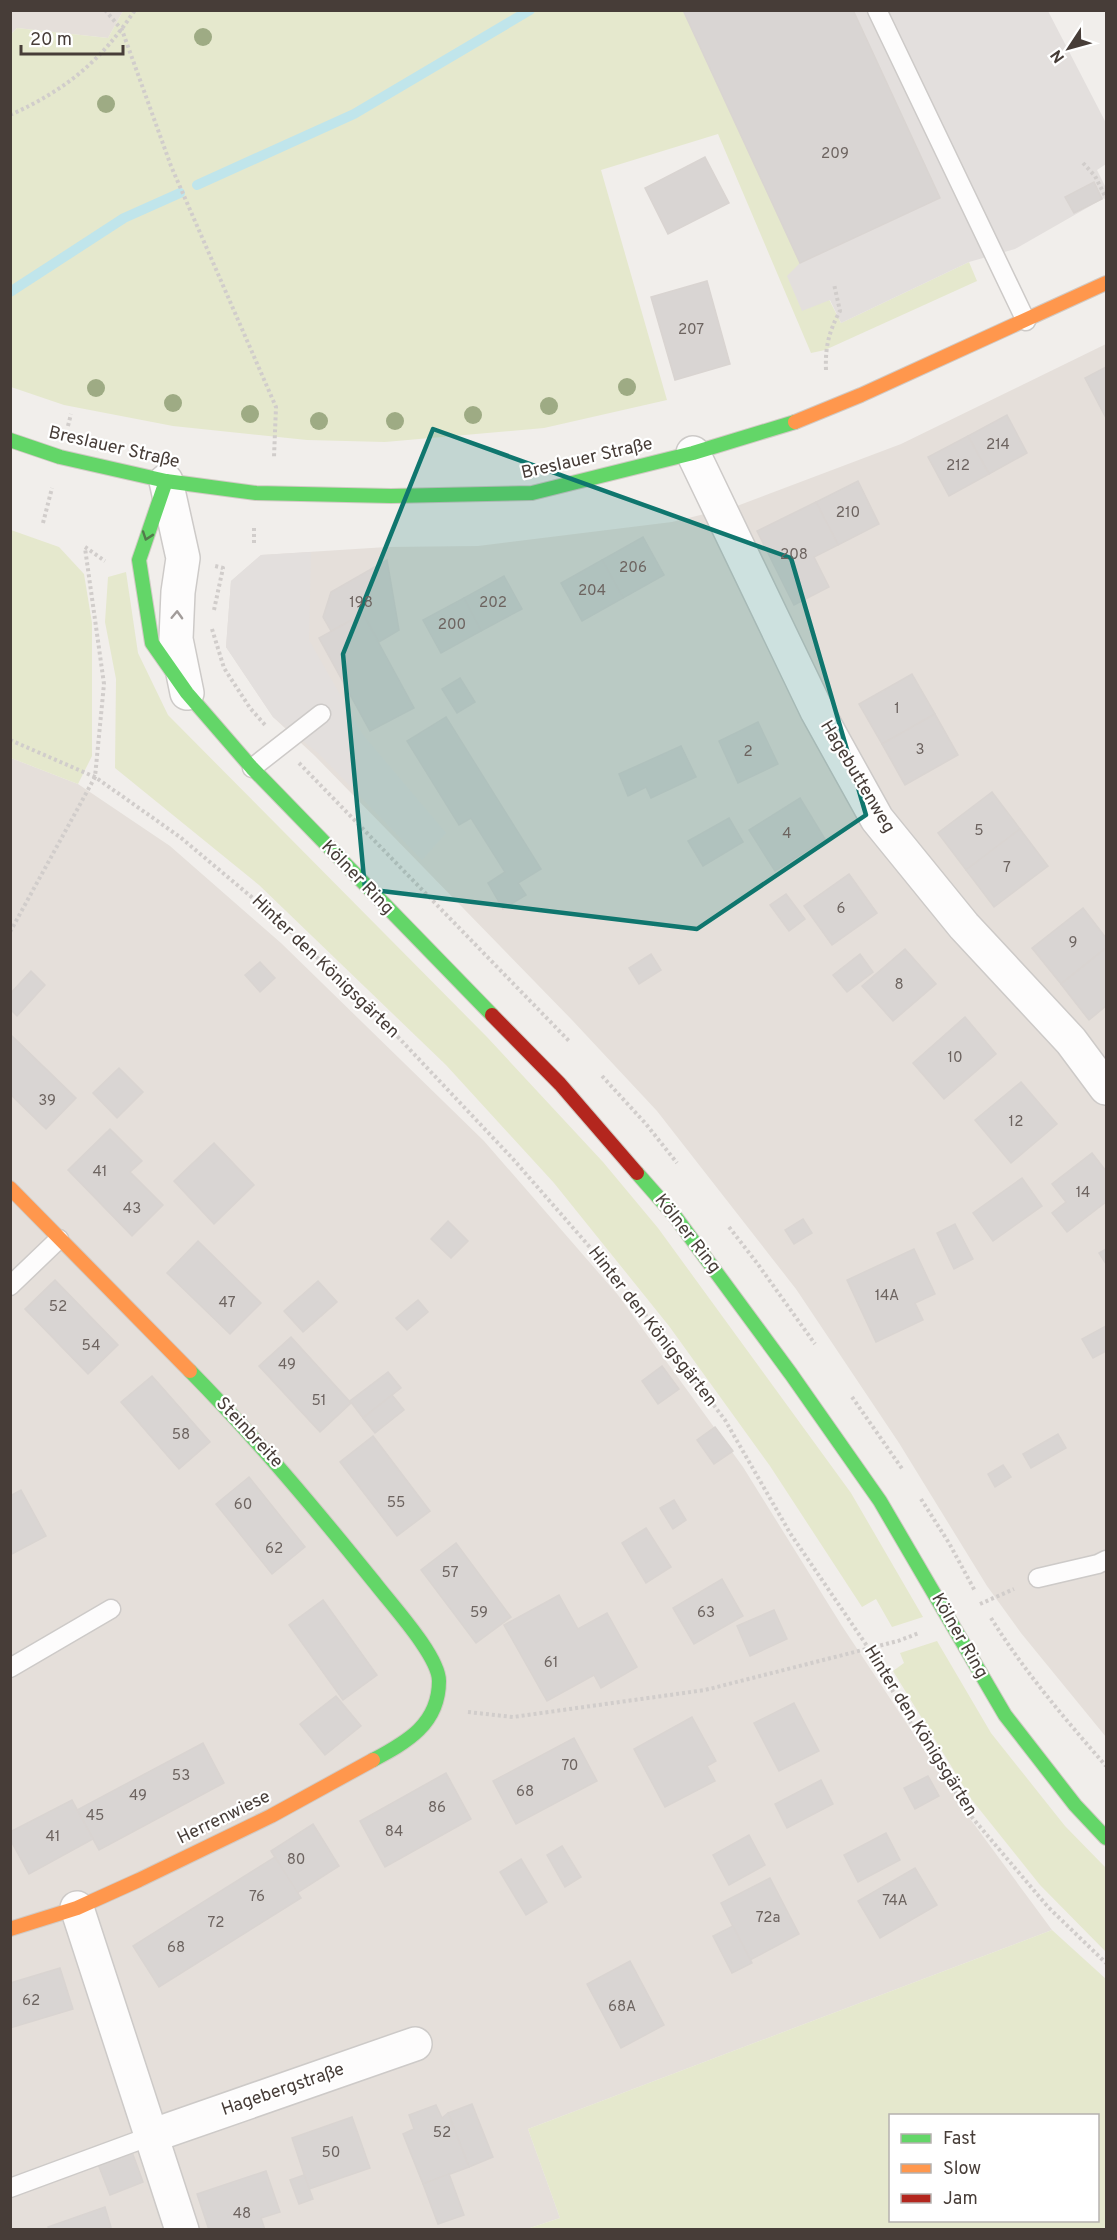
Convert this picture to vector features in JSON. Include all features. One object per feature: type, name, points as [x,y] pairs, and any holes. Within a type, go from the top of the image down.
[{"type":"street","name":"Breslauer Straße","points":[[10,440],[60,457],[166,481],[256,493],[392,496],[532,493],[693,453],[781,428],[861,395],[1107,283]]},
{"type":"street","name":"Hagebuttenweg","points":[[693,453],[818,711],[877,819],[964,926],[1071,1041],[1107,1088]]},
{"type":"street","name":"Kölner Ring","points":[[166,481],[183,558],[178,592],[176,639],[187,693]]},
{"type":"street","name":"Kölner Ring","points":[[166,481],[139,560],[152,643],[187,693],[252,768],[560,1084],[674,1215],[791,1374],[880,1501],[1005,1715],[1076,1805],[1107,1839]]},
{"type":"street","name":"Steinbreite","points":[[10,1188],[207,1388],[296,1485],[424,1646],[440,1679],[435,1708]]},
{"type":"street","name":"Herrenwiese","points":[[10,1929],[77,1908],[271,1816],[397,1747],[422,1728],[435,1708]]},
{"type":"street","points":[[77,1908],[183,2229]]},
{"type":"street","name":"Hagebergstraße","points":[[152,2136],[415,2043]]},
{"type":"lane","points":[[877,10],[1026,321]]},
{"type":"lane","points":[[252,768],[321,714]]},
{"type":"lane","points":[[10,1286],[59,1239]]},
{"type":"lane","points":[[1038,1578],[1107,1560]]},
{"type":"lane","points":[[10,1668],[111,1609]]},
{"type":"lane","points":[[10,2188],[152,2136]]},
{"type":"path","points":[[105,10],[122,30],[171,166],[276,407],[274,457]]},
{"type":"path","points":[[10,115],[61,90],[105,51],[135,10]]},
{"type":"path","points":[[1083,163],[1095,176],[1107,198]]},
{"type":"path","points":[[825,370],[825,350],[830,328],[840,311],[834,284]]},
{"type":"path","points":[[10,932],[95,777],[104,684],[85,548]]},
{"type":"path","points":[[213,613],[223,568]]},
{"type":"path","points":[[211,624],[224,668],[250,708],[282,745]]},
{"type":"path","name":"Hinter den Königsgärten","points":[[10,740],[95,777],[180,837],[279,920],[398,1037],[513,1159],[622,1284],[725,1420],[790,1533],[869,1648],[913,1727],[970,1815],[1048,1907],[1107,1963]]},
{"type":"path","points":[[435,1708],[513,1716],[705,1690],[919,1633],[1038,1578]]},
{"type":"highlighted area","points":[[433,429],[791,558],[866,815],[697,929],[365,889],[343,654]]},
{"type":"shaded area","points":[[11,11],[123,11],[108,38],[17,28],[11,34]]},
{"type":"shaded area","points":[[853,11],[1048,11],[1106,123],[1106,164],[1097,170],[1106,188],[1106,197],[1015,249],[969,262],[841,323],[830,300],[802,311],[787,276],[800,263],[940,198]]},
{"type":"shaded area","points":[[1106,344],[1106,1737],[1021,1633],[987,1586],[899,1443],[796,1289],[657,1111],[572,1020],[315,756],[273,717],[226,647],[231,581],[261,555],[387,547],[478,546],[672,522],[737,506],[901,444]]},
{"type":"shaded area","points":[[311,552],[309,640],[363,735],[446,833],[422,860],[318,753],[273,717],[226,647],[231,581],[261,555]]},
{"type":"shaded area","points":[[11,758],[78,784],[170,846],[281,943],[484,1141],[618,1295],[743,1467],[842,1626],[968,1816],[1052,1930],[528,2129],[560,2218],[527,2229],[11,2230]]},
{"type":"green space","points":[[123,11],[683,11],[841,323],[969,262],[977,281],[825,350],[811,353],[718,134],[601,170],[667,400],[544,428],[385,442],[307,440],[173,426],[64,405],[11,387],[11,34],[17,28],[108,38]]},
{"type":"green space","points":[[11,530],[59,547],[84,574],[92,623],[92,756],[78,784],[11,758]]},
{"type":"green space","points":[[126,572],[138,653],[168,715],[487,1037],[603,1162],[658,1228],[851,1493],[923,1617],[892,1627],[876,1599],[862,1607],[770,1466],[669,1326],[554,1183],[446,1065],[259,885],[115,768],[116,679],[105,622],[108,577]]},
{"type":"green space","points":[[937,1641],[991,1733],[1065,1826],[1106,1868],[1106,1952],[1040,1885],[972,1800],[893,1671],[904,1663],[900,1653]]},
{"type":"green space","points":[[1052,1930],[1106,1979],[1106,2229],[527,2229],[560,2218],[528,2129]]},
{"type":"building","points":[[683,10],[853,10],[940,198],[800,263]]},
{"type":"building","points":[[705,157],[729,203],[668,234],[645,188]]},
{"type":"building","points":[[1094,182],[1102,199],[1074,213],[1065,197]]},
{"type":"building","points":[[707,281],[730,364],[675,380],[651,297]]},
{"type":"building","points":[[1106,367],[1106,418],[1085,378]]},
{"type":"building","points":[[1007,415],[1027,453],[989,474],[968,436]]},
{"type":"building","points":[[968,436],[989,474],[949,496],[928,457]]},
{"type":"building","points":[[858,481],[879,524],[838,545],[816,502]]},
{"type":"building","points":[[816,502],[838,545],[814,557],[829,587],[794,605],[757,531]]},
{"type":"building","points":[[643,537],[664,575],[623,598],[602,560]]},
{"type":"building","points":[[387,560],[399,630],[379,642],[363,614],[331,631],[323,617],[331,592]]},
{"type":"building","points":[[602,560],[623,598],[582,621],[561,583]]},
{"type":"building","points":[[504,576],[522,609],[481,631],[464,598]]},
{"type":"building","points":[[464,598],[481,631],[441,653],[423,620]]},
{"type":"building","points":[[363,614],[414,708],[370,731],[319,638]]},
{"type":"building","points":[[912,674],[935,714],[882,744],[859,704]]},
{"type":"building","points":[[460,678],[475,702],[457,713],[442,689]]},
{"type":"building","points":[[935,714],[958,755],[905,785],[882,744]]},
{"type":"building","points":[[446,717],[541,869],[518,883],[526,895],[503,909],[488,883],[505,872],[471,818],[459,825],[407,741]]},
{"type":"building","points":[[758,722],[778,764],[738,783],[719,741]]},
{"type":"building","points":[[681,746],[696,777],[651,798],[646,787],[628,796],[619,774]]},
{"type":"building","points":[[992,792],[1020,829],[966,870],[938,833]]},
{"type":"building","points":[[800,798],[825,839],[775,871],[749,830]]},
{"type":"building","points":[[729,818],[743,842],[703,866],[688,841]]},
{"type":"building","points":[[1020,829],[1048,866],[994,907],[966,870]]},
{"type":"building","points":[[849,874],[877,913],[832,945],[804,906]]},
{"type":"building","points":[[786,894],[805,919],[789,931],[770,905]]},
{"type":"building","points":[[1083,908],[1106,938],[1106,948],[1061,984],[1032,948]]},
{"type":"building","points":[[1106,948],[1106,1006],[1089,1020],[1061,984]]},
{"type":"building","points":[[905,949],[936,984],[893,1021],[862,986]]},
{"type":"building","points":[[651,954],[661,970],[639,984],[629,968]]},
{"type":"building","points":[[860,954],[873,972],[847,992],[833,975]]},
{"type":"building","points":[[260,962],[275,978],[260,992],[245,975]]},
{"type":"building","points":[[31,971],[45,985],[17,1016],[10,1009],[10,994]]},
{"type":"building","points":[[965,1017],[996,1054],[944,1099],[913,1063]]},
{"type":"building","points":[[12,1036],[76,1098],[46,1129],[10,1094],[10,1038]]},
{"type":"building","points":[[119,1068],[143,1092],[117,1118],[93,1093]]},
{"type":"building","points":[[1021,1082],[1057,1124],[1011,1163],[975,1120]]},
{"type":"building","points":[[110,1129],[142,1161],[130,1172],[163,1205],[132,1236],[68,1170]]},
{"type":"building","points":[[214,1143],[254,1185],[214,1224],[174,1181]]},
{"type":"building","points":[[1092,1153],[1106,1171],[1106,1202],[1067,1232],[1052,1213],[1066,1202],[1052,1184]]},
{"type":"building","points":[[1022,1178],[1042,1206],[993,1241],[973,1213]]},
{"type":"building","points":[[803,1219],[812,1233],[794,1244],[785,1230]]},
{"type":"building","points":[[448,1221],[468,1241],[451,1258],[431,1239]]},
{"type":"building","points":[[955,1224],[973,1259],[954,1269],[937,1233]]},
{"type":"building","points":[[198,1241],[261,1303],[230,1334],[167,1273]]},
{"type":"building","points":[[914,1249],[935,1294],[915,1303],[923,1320],[876,1342],[847,1280]]},
{"type":"building","points":[[1106,1249],[1106,1264],[1099,1253]]},
{"type":"building","points":[[55,1280],[118,1345],[88,1374],[25,1309]]},
{"type":"building","points":[[318,1281],[337,1302],[303,1332],[284,1311]]},
{"type":"building","points":[[418,1300],[428,1312],[407,1330],[396,1318]]},
{"type":"building","points":[[1106,1326],[1106,1351],[1093,1358],[1082,1339]]},
{"type":"building","points":[[291,1337],[351,1403],[320,1432],[259,1366]]},
{"type":"building","points":[[662,1366],[679,1389],[658,1404],[642,1381]]},
{"type":"building","points":[[388,1372],[401,1388],[363,1418],[350,1401]]},
{"type":"building","points":[[152,1376],[210,1442],[179,1469],[121,1402]]},
{"type":"building","points":[[392,1395],[404,1410],[375,1433],[363,1418]]},
{"type":"building","points":[[715,1427],[733,1451],[714,1464],[697,1440]]},
{"type":"building","points":[[1058,1434],[1066,1448],[1031,1468],[1023,1454]]},
{"type":"building","points":[[373,1436],[430,1511],[397,1536],[340,1462]]},
{"type":"building","points":[[1003,1465],[1011,1477],[995,1487],[988,1474]]},
{"type":"building","points":[[249,1477],[305,1547],[272,1574],[216,1504]]},
{"type":"building","points":[[21,1490],[46,1536],[10,1555],[10,1496]]},
{"type":"building","points":[[674,1500],[686,1520],[673,1529],[660,1508]]},
{"type":"building","points":[[646,1528],[671,1567],[646,1583],[622,1543]]},
{"type":"building","points":[[456,1543],[511,1617],[476,1643],[421,1570]]},
{"type":"building","points":[[722,1579],[743,1616],[694,1644],[673,1608]]},
{"type":"building","points":[[559,1595],[578,1629],[607,1613],[637,1667],[601,1688],[594,1675],[547,1701],[504,1625]]},
{"type":"building","points":[[323,1600],[377,1675],[343,1700],[289,1625]]},
{"type":"building","points":[[774,1610],[787,1639],[750,1656],[737,1626]]},
{"type":"building","points":[[336,1696],[361,1726],[325,1755],[300,1724]]},
{"type":"building","points":[[794,1703],[819,1751],[779,1771],[754,1723]]},
{"type":"building","points":[[692,1717],[716,1761],[707,1766],[715,1781],[665,1807],[634,1749]]},
{"type":"building","points":[[574,1738],[597,1781],[516,1824],[493,1781]]},
{"type":"building","points":[[203,1743],[224,1783],[99,1850],[77,1810]]},
{"type":"building","points":[[446,1773],[471,1819],[385,1867],[360,1821]]},
{"type":"building","points":[[928,1776],[939,1796],[915,1809],[904,1788]]},
{"type":"building","points":[[821,1780],[833,1804],[787,1828],[775,1804]]},
{"type":"building","points":[[72,1800],[93,1839],[29,1874],[10,1839],[10,1832]]},
{"type":"building","points":[[313,1824],[339,1866],[297,1893],[271,1851]]},
{"type":"building","points":[[886,1833],[900,1860],[858,1882],[844,1855]]},
{"type":"building","points":[[749,1835],[765,1865],[729,1885],[713,1855]]},
{"type":"building","points":[[562,1846],[581,1877],[565,1887],[547,1855]]},
{"type":"building","points":[[275,1857],[301,1898],[159,1987],[133,1946]]},
{"type":"building","points":[[521,1859],[547,1902],[526,1915],[500,1872]]},
{"type":"building","points":[[915,1868],[937,1905],[880,1938],[858,1901]]},
{"type":"building","points":[[770,1878],[799,1934],[750,1960],[721,1903]]},
{"type":"building","points":[[733,1926],[752,1963],[732,1973],[713,1936]]},
{"type":"building","points":[[630,1961],[664,2025],[621,2048],[587,1984]]},
{"type":"building","points":[[60,1968],[73,2009],[10,2028],[10,1983]]},
{"type":"building","points":[[472,2104],[493,2157],[469,2167],[448,2113]]},
{"type":"building","points":[[436,2105],[442,2118],[448,2113],[469,2167],[423,2184],[403,2134],[414,2129],[409,2115]]},
{"type":"building","points":[[352,2117],[370,2168],[309,2189],[292,2138]]},
{"type":"building","points":[[132,2152],[143,2182],[110,2195],[98,2164]]},
{"type":"building","points":[[266,2171],[280,2212],[261,2218],[265,2230],[209,2230],[197,2194]]},
{"type":"building","points":[[449,2174],[464,2215],[438,2224],[423,2184]]},
{"type":"building","points":[[304,2175],[313,2199],[299,2204],[290,2180]]},
{"type":"building","points":[[105,2207],[111,2227],[105,2230],[49,2230],[48,2227]]},
{"type":"waterway","points":[[197,185],[354,114],[530,10]]},
{"type":"waterway","points":[[10,292],[124,218],[180,193]]},
{"type":"traffic: fast","points":[[10,440],[60,457],[166,481],[256,493],[391,496],[532,493],[693,453],[795,422]]},
{"type":"traffic: fast","points":[[166,481],[139,560],[152,643],[187,693],[252,768],[492,1015]]},
{"type":"traffic: fast","points":[[637,1173],[674,1215],[791,1374],[880,1501],[1005,1715],[1075,1805],[1106,1838]]},
{"type":"traffic: fast","points":[[190,1371],[262,1448],[308,1502],[402,1617],[423,1645],[437,1670],[438,1696],[427,1720],[409,1738],[373,1760]]},
{"type":"traffic: slow","points":[[795,422],[861,395],[1106,283]]},
{"type":"traffic: slow","points":[[10,1188],[190,1371]]},
{"type":"traffic: slow","points":[[10,1929],[77,1908],[139,1880],[271,1816],[373,1760]]},
{"type":"traffic: jam","points":[[492,1015],[560,1084],[637,1173]]}]
